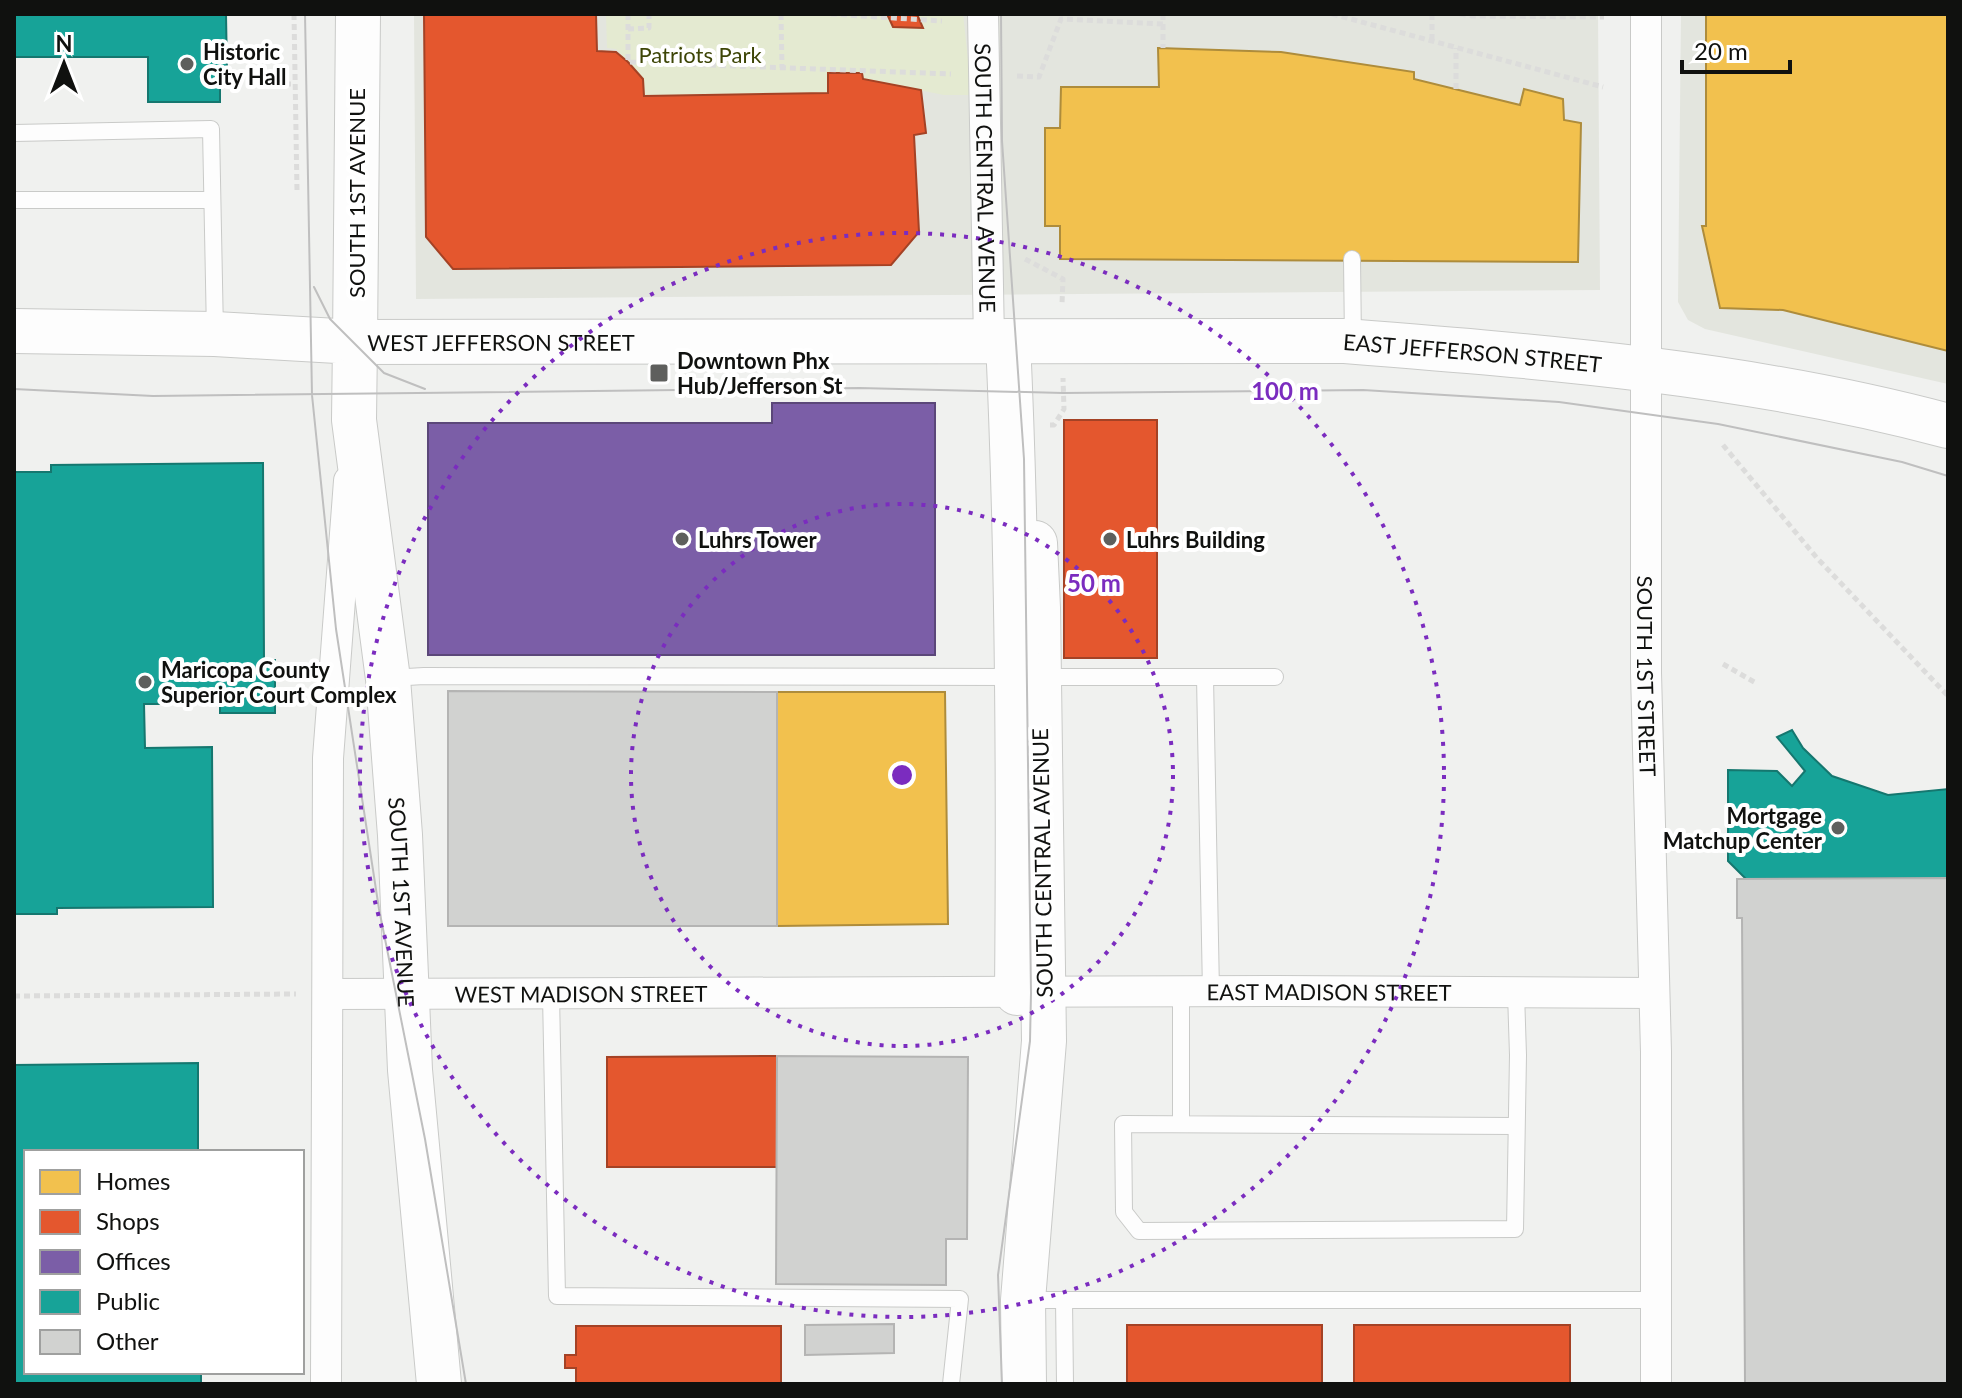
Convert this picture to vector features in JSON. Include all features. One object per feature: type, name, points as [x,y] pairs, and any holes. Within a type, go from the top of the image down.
[{"type":"main road","name":"SOUTH 1ST AVENUE","points":[[358,14],[354,420],[388,679],[400,835],[410,1070],[439,1384]]},
{"type":"main road","name":"WEST JEFFERSON STREET","points":[[14,331],[215,334],[355,342],[1009,341]]},
{"type":"main road","name":"EAST JEFFERSON STREET","points":[[1009,341],[1353,342],[1486,351],[1645,369],[1789,390],[1899,412],[1948,426]]},
{"type":"main road","name":"SOUTH CENTRAL AVENUE","points":[[1009,341],[1028,677],[1021,993],[1044,1041],[1044,1300],[1024,1384]]},
{"type":"street","name":"SOUTH CENTRAL AVENUE","points":[[983,14],[988,259],[1009,341]]},
{"type":"street","name":"SOUTH 1ST STREET","points":[[1646,14],[1646,673],[1654,993],[1656,1384]]},
{"type":"street","name":"SOUTH 1ST AVENUE","points":[[326,1384],[328,758],[354,420]]},
{"type":"street","name":"EAST MADISON STREET","points":[[1021,993],[1654,993]]},
{"type":"street","name":"WEST MADISON STREET","points":[[329,994],[1021,993]]},
{"type":"lane","points":[[14,133],[211,129],[215,334]]},
{"type":"lane","points":[[14,200],[212,200]]},
{"type":"lane","points":[[1352,259],[1353,342]]},
{"type":"lane","points":[[388,679],[424,676],[1275,677]]},
{"type":"lane","points":[[1181,1124],[1196,992],[1205,677]]},
{"type":"lane","points":[[1516,993],[1518,1055],[1515,1229],[1139,1231],[1124,1212],[1123,1124],[1516,1126]]},
{"type":"lane","points":[[551,995],[557,1296],[960,1299],[951,1384]]},
{"type":"lane","points":[[1065,1384],[1044,1300],[1655,1300]]},
{"type":"path","points":[[294,14],[297,191]]},
{"type":"path","points":[[628,14],[628,62],[944,74]]},
{"type":"path","points":[[628,29],[649,28],[649,14]]},
{"type":"path","points":[[781,14],[782,68]]},
{"type":"path","points":[[831,14],[942,21]]},
{"type":"path","points":[[1163,14],[1163,48]]},
{"type":"path","points":[[1332,14],[1603,87]]},
{"type":"path","points":[[1432,14],[1432,41]]},
{"type":"path","points":[[1460,14],[1604,17]]},
{"type":"path","points":[[1061,19],[1163,24]]},
{"type":"path","points":[[1456,48],[1456,89]]},
{"type":"path","points":[[275,84],[295,84]]},
{"type":"path","points":[[1025,259],[1063,279],[1062,300]]},
{"type":"path","points":[[1054,425],[1064,409]]},
{"type":"path","points":[[1723,445],[1817,558],[1948,696]]},
{"type":"path","points":[[1723,664],[1756,683]]},
{"type":"path","points":[[14,996],[329,994]]},
{"type":"shaded area","points":[[414,14],[1598,14],[1600,290],[416,299]]},
{"type":"shaded area","points":[[1681,14],[1948,14],[1948,384],[1705,329],[1688,320],[1678,302]]},
{"type":"green space","name":"Patriots Park","points":[[606,14],[963,14],[972,95],[944,95],[863,79],[862,73],[828,73],[828,93],[644,96],[643,79],[616,49],[607,48]]},
{"type":"building: Homes","points":[[1706,14],[1948,14],[1948,351],[1783,310],[1720,308],[1702,226],[1706,226]]},
{"type":"building: Homes","points":[[1158,48],[1281,52],[1414,72],[1414,79],[1520,105],[1524,89],[1563,99],[1564,120],[1581,123],[1578,262],[1060,259],[1060,226],[1045,226],[1045,128],[1060,128],[1061,87],[1159,87]]},
{"type":"building: Homes","points":[[777,692],[945,692],[948,924],[777,926]]},
{"type":"building: Shops","points":[[424,14],[596,14],[597,51],[616,52],[628,62],[643,79],[644,96],[828,93],[828,73],[862,73],[863,79],[921,90],[926,133],[914,135],[919,232],[891,265],[453,269],[426,237]]},
{"type":"building: Shops","points":[[887,14],[917,14],[923,28],[893,27]]},
{"type":"building: Shops","name":"Luhrs Building","points":[[1064,420],[1157,420],[1157,658],[1064,658]]},
{"type":"building: Shops","points":[[777,1056],[777,1167],[607,1167],[607,1057]]},
{"type":"building: Shops","points":[[1127,1325],[1322,1325],[1322,1384],[1127,1384]]},
{"type":"building: Shops","points":[[1354,1325],[1570,1325],[1570,1384],[1354,1384]]},
{"type":"building: Shops","points":[[576,1326],[781,1326],[781,1384],[576,1384],[576,1368],[565,1368],[565,1355],[576,1355]]},
{"type":"building: Offices","name":"Luhrs Tower","points":[[772,403],[935,403],[935,655],[428,655],[428,423],[772,423]]},
{"type":"building: Public","name":"Historic City Hall","points":[[14,14],[226,14],[227,72],[220,72],[220,102],[148,102],[148,57],[14,57]]},
{"type":"building: Public","name":"Maricopa County Superior Court Complex","points":[[263,463],[264,660],[275,660],[275,713],[220,713],[220,704],[144,704],[145,748],[212,747],[213,907],[57,908],[57,914],[14,914],[14,472],[51,472],[51,465]]},
{"type":"building: Public","name":"Mortgage Matchup Center","points":[[1792,730],[1803,748],[1832,776],[1888,795],[1948,789],[1948,878],[1746,879],[1728,861],[1728,770],[1777,771],[1792,786],[1805,771],[1777,737]]},
{"type":"building: Public","points":[[198,1063],[198,1150],[24,1150],[24,1374],[201,1374],[201,1384],[14,1384],[14,1065]]},
{"type":"building: Other","points":[[448,691],[777,692],[777,926],[448,926]]},
{"type":"building: Other","points":[[1948,878],[1948,1384],[1745,1384],[1742,918],[1737,918],[1737,879]]},
{"type":"building: Other","points":[[777,1056],[968,1057],[967,1239],[946,1239],[946,1285],[776,1284]]},
{"type":"building: Other","points":[[894,1324],[894,1353],[805,1355],[805,1325]]},
{"type":"tram line","points":[[305,14],[312,395],[336,629],[379,909],[425,1139],[466,1384]]},
{"type":"tram line","points":[[1001,14],[1002,141],[1024,459],[1031,993],[1030,1041],[998,1275],[1002,1384]]},
{"type":"tram line","points":[[314,287],[330,319],[384,373],[425,389]]},
{"type":"tram line","points":[[14,389],[153,396],[860,388],[1063,393],[1363,390],[1559,402],[1718,424],[1902,462],[1948,476]]},
{"type":"place","name":"Historic City Hall","points":[[187,64]]},
{"type":"place","name":"Downtown Phx Hub/Jefferson St","points":[[659,373]]},
{"type":"place","name":"Luhrs Tower","points":[[682,539]]},
{"type":"place","name":"Luhrs Building","points":[[1110,539]]},
{"type":"place","name":"Maricopa County Superior Court Complex","points":[[145,682]]},
{"type":"place","name":"Mortgage Matchup Center","points":[[1838,828]]}]
